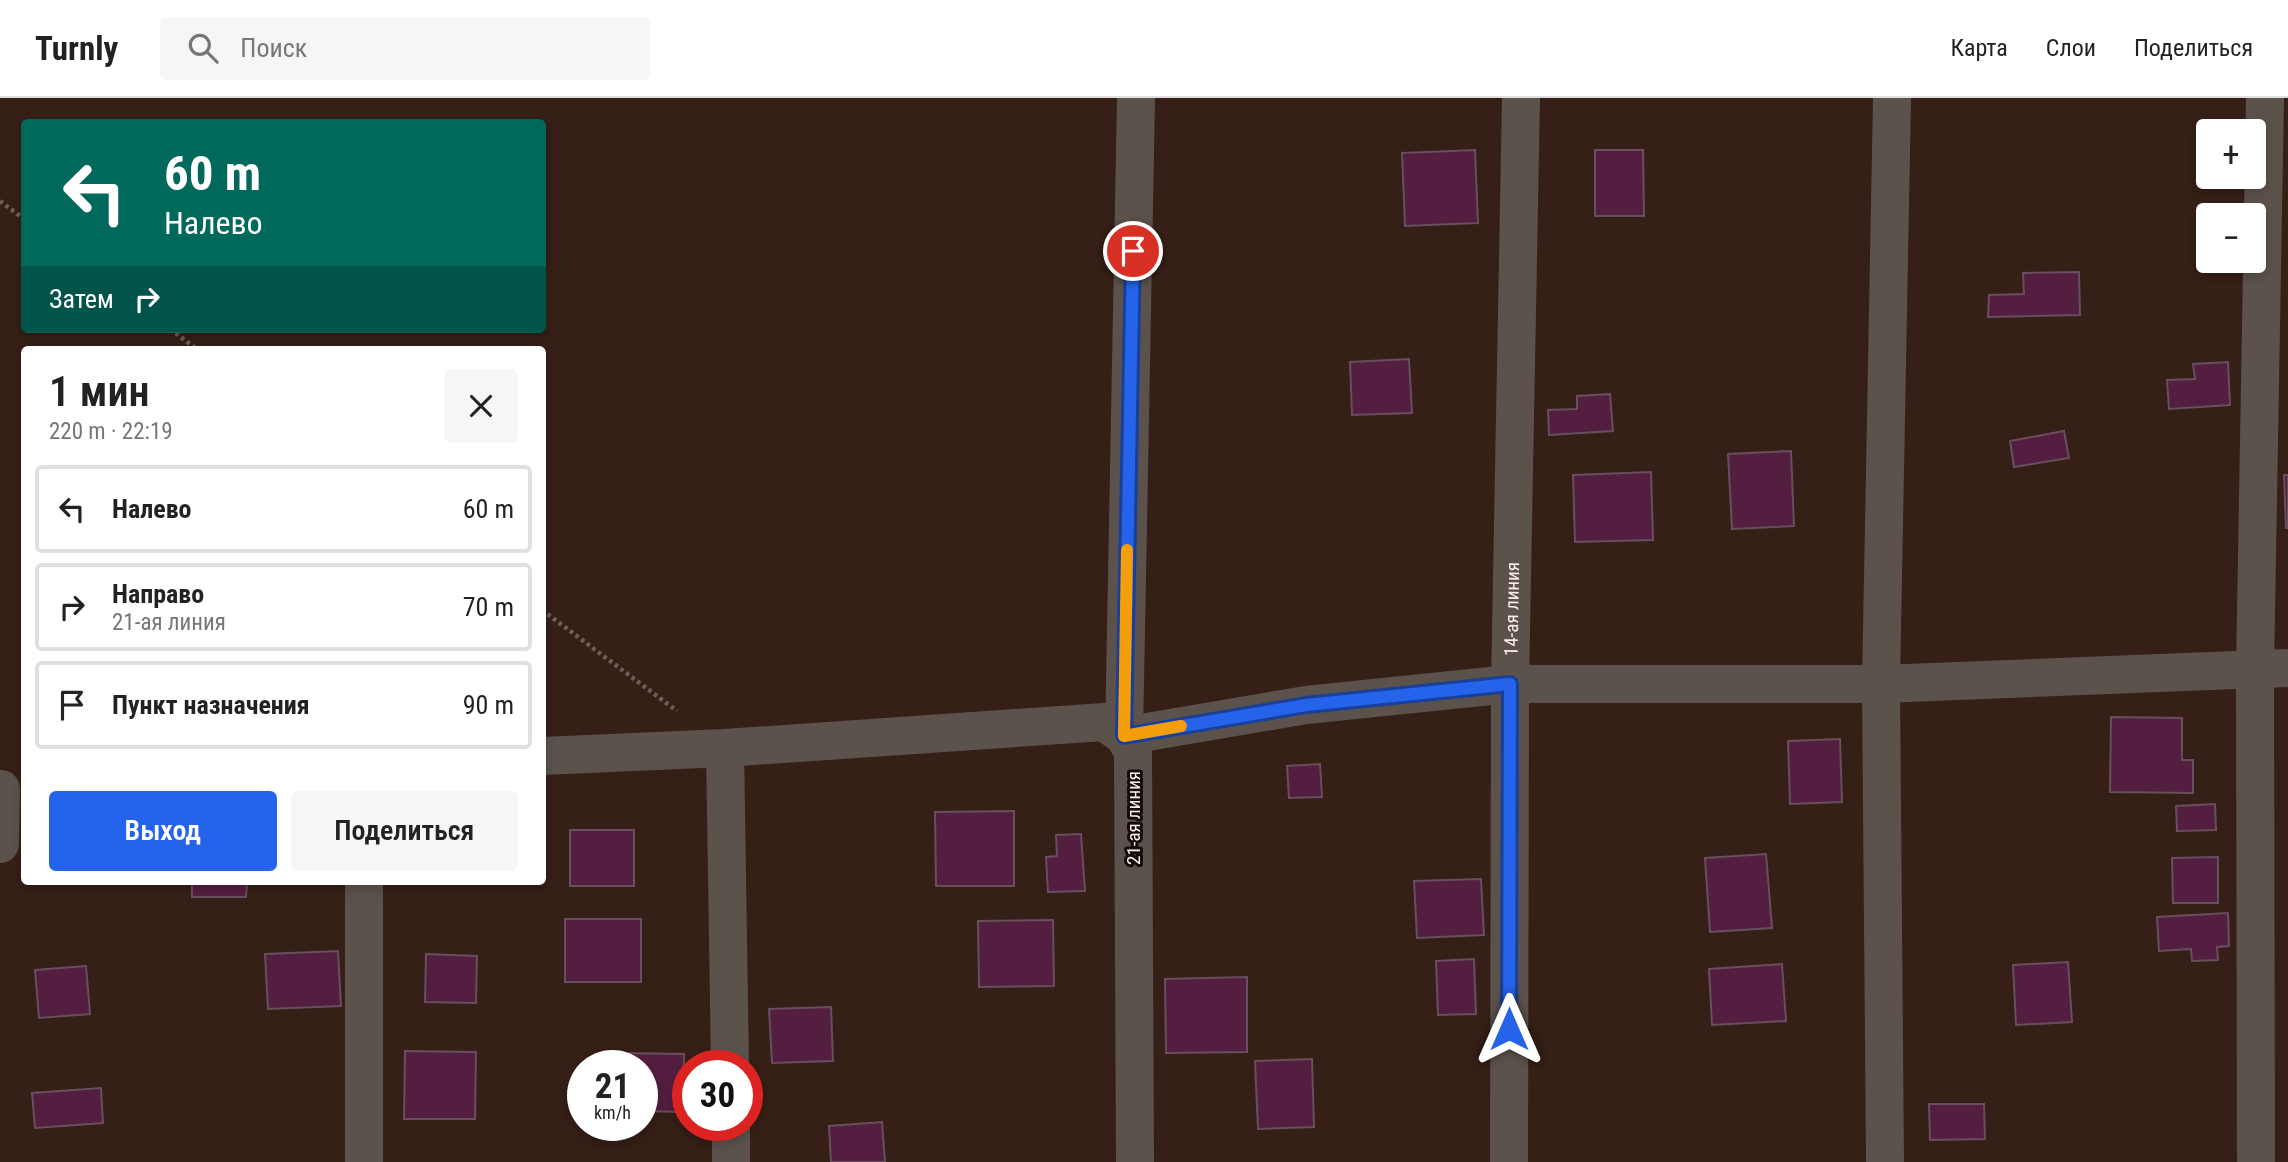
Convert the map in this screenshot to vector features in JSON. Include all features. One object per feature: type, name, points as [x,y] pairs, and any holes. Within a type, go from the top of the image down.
[{"type":"street","name":"21-ая линия","points":[[1135,1162],[1133,752],[1124,736],[1136,98]]},
{"type":"street","name":"14-ая линия","points":[[1509,1162],[1510,684],[1521,98]]},
{"type":"street","points":[[1885,1162],[1881,684],[1892,98]]},
{"type":"street","points":[[2256,1162],[2272,669],[2265,98]]},
{"type":"street","points":[[546,756],[725,748],[1104,722],[1124,736],[1306,705],[1510,684],[1881,684],[2272,669]]},
{"type":"street","points":[[725,748],[730,1050]]},
{"type":"street","points":[[0,844],[9,789]]},
{"type":"street","points":[[364,885],[364,1162]]},
{"type":"street","points":[[730,1141],[731,1162]]},
{"type":"path","points":[[0,201],[21,217]]},
{"type":"path","points":[[175,333],[193,346]]},
{"type":"path","points":[[546,613],[725,748]]},
{"type":"building","points":[[1475,150],[1478,223],[1405,226],[1402,153]]},
{"type":"building","points":[[1595,150],[1643,150],[1644,216],[1595,216]]},
{"type":"building","points":[[2079,272],[2080,315],[1988,317],[1989,295],[2024,294],[2023,273]]},
{"type":"building","points":[[1409,359],[1412,413],[1352,415],[1350,362]]},
{"type":"building","points":[[2228,362],[2230,405],[2169,409],[2167,380],[2195,379],[2193,364]]},
{"type":"building","points":[[1610,394],[1613,431],[1549,435],[1548,410],[1577,409],[1577,396]]},
{"type":"building","points":[[2064,431],[2069,458],[2014,467],[2010,441]]},
{"type":"building","points":[[1791,451],[1794,526],[1732,529],[1728,454]]},
{"type":"building","points":[[1651,472],[1653,540],[1575,542],[1573,475]]},
{"type":"building","points":[[2284,475],[2288,475],[2288,528],[2286,528]]},
{"type":"building","points":[[2111,717],[2182,718],[2182,760],[2193,760],[2193,793],[2110,792]]},
{"type":"building","points":[[1840,739],[1842,802],[1790,804],[1788,741]]},
{"type":"building","points":[[1320,764],[1322,797],[1289,798],[1287,766]]},
{"type":"building","points":[[2215,804],[2216,830],[2177,831],[2176,806]]},
{"type":"building","points":[[1014,811],[1014,886],[936,886],[935,812]]},
{"type":"building","points":[[570,830],[634,830],[634,886],[570,886]]},
{"type":"building","points":[[1081,834],[1085,891],[1048,892],[1046,857],[1057,856],[1056,835]]},
{"type":"building","points":[[1766,854],[1772,928],[1710,932],[1705,858]]},
{"type":"building","points":[[2218,857],[2218,903],[2173,903],[2172,858]]},
{"type":"building","points":[[1481,879],[1484,935],[1417,938],[1414,881]]},
{"type":"building","points":[[192,885],[247,885],[246,897],[192,897]]},
{"type":"building","points":[[2228,913],[2229,946],[2217,947],[2218,960],[2192,961],[2191,949],[2159,951],[2157,917]]},
{"type":"building","points":[[565,919],[641,919],[641,982],[565,982]]},
{"type":"building","points":[[1053,920],[1054,986],[979,987],[978,921]]},
{"type":"building","points":[[338,951],[341,1006],[268,1009],[265,954]]},
{"type":"building","points":[[426,954],[477,956],[476,1003],[425,1002]]},
{"type":"building","points":[[1474,959],[1476,1014],[1438,1015],[1436,961]]},
{"type":"building","points":[[2068,962],[2072,1022],[2016,1025],[2013,965]]},
{"type":"building","points":[[1782,964],[1786,1021],[1712,1025],[1709,969]]},
{"type":"building","points":[[86,966],[90,1014],[39,1018],[35,970]]},
{"type":"building","points":[[1247,977],[1247,1052],[1166,1053],[1165,979]]},
{"type":"building","points":[[831,1007],[833,1061],[772,1063],[769,1009]]},
{"type":"building","points":[[405,1051],[476,1052],[475,1119],[404,1119]]},
{"type":"building","points":[[658,1054],[672,1054],[672,1112],[658,1111]]},
{"type":"building","points":[[1312,1059],[1314,1127],[1258,1129],[1255,1061]]},
{"type":"building","points":[[101,1088],[103,1123],[35,1128],[32,1093]]},
{"type":"building","points":[[1929,1104],[1984,1104],[1985,1139],[1930,1140]]},
{"type":"building","points":[[882,1122],[885,1162],[831,1162],[829,1126]]},
{"type":"slow traffic","points":[[1127,550],[1124,736],[1181,726]]},
{"type":"route","points":[[1133,251],[1124,736],[1306,705],[1510,684],[1509,1029]]}]
